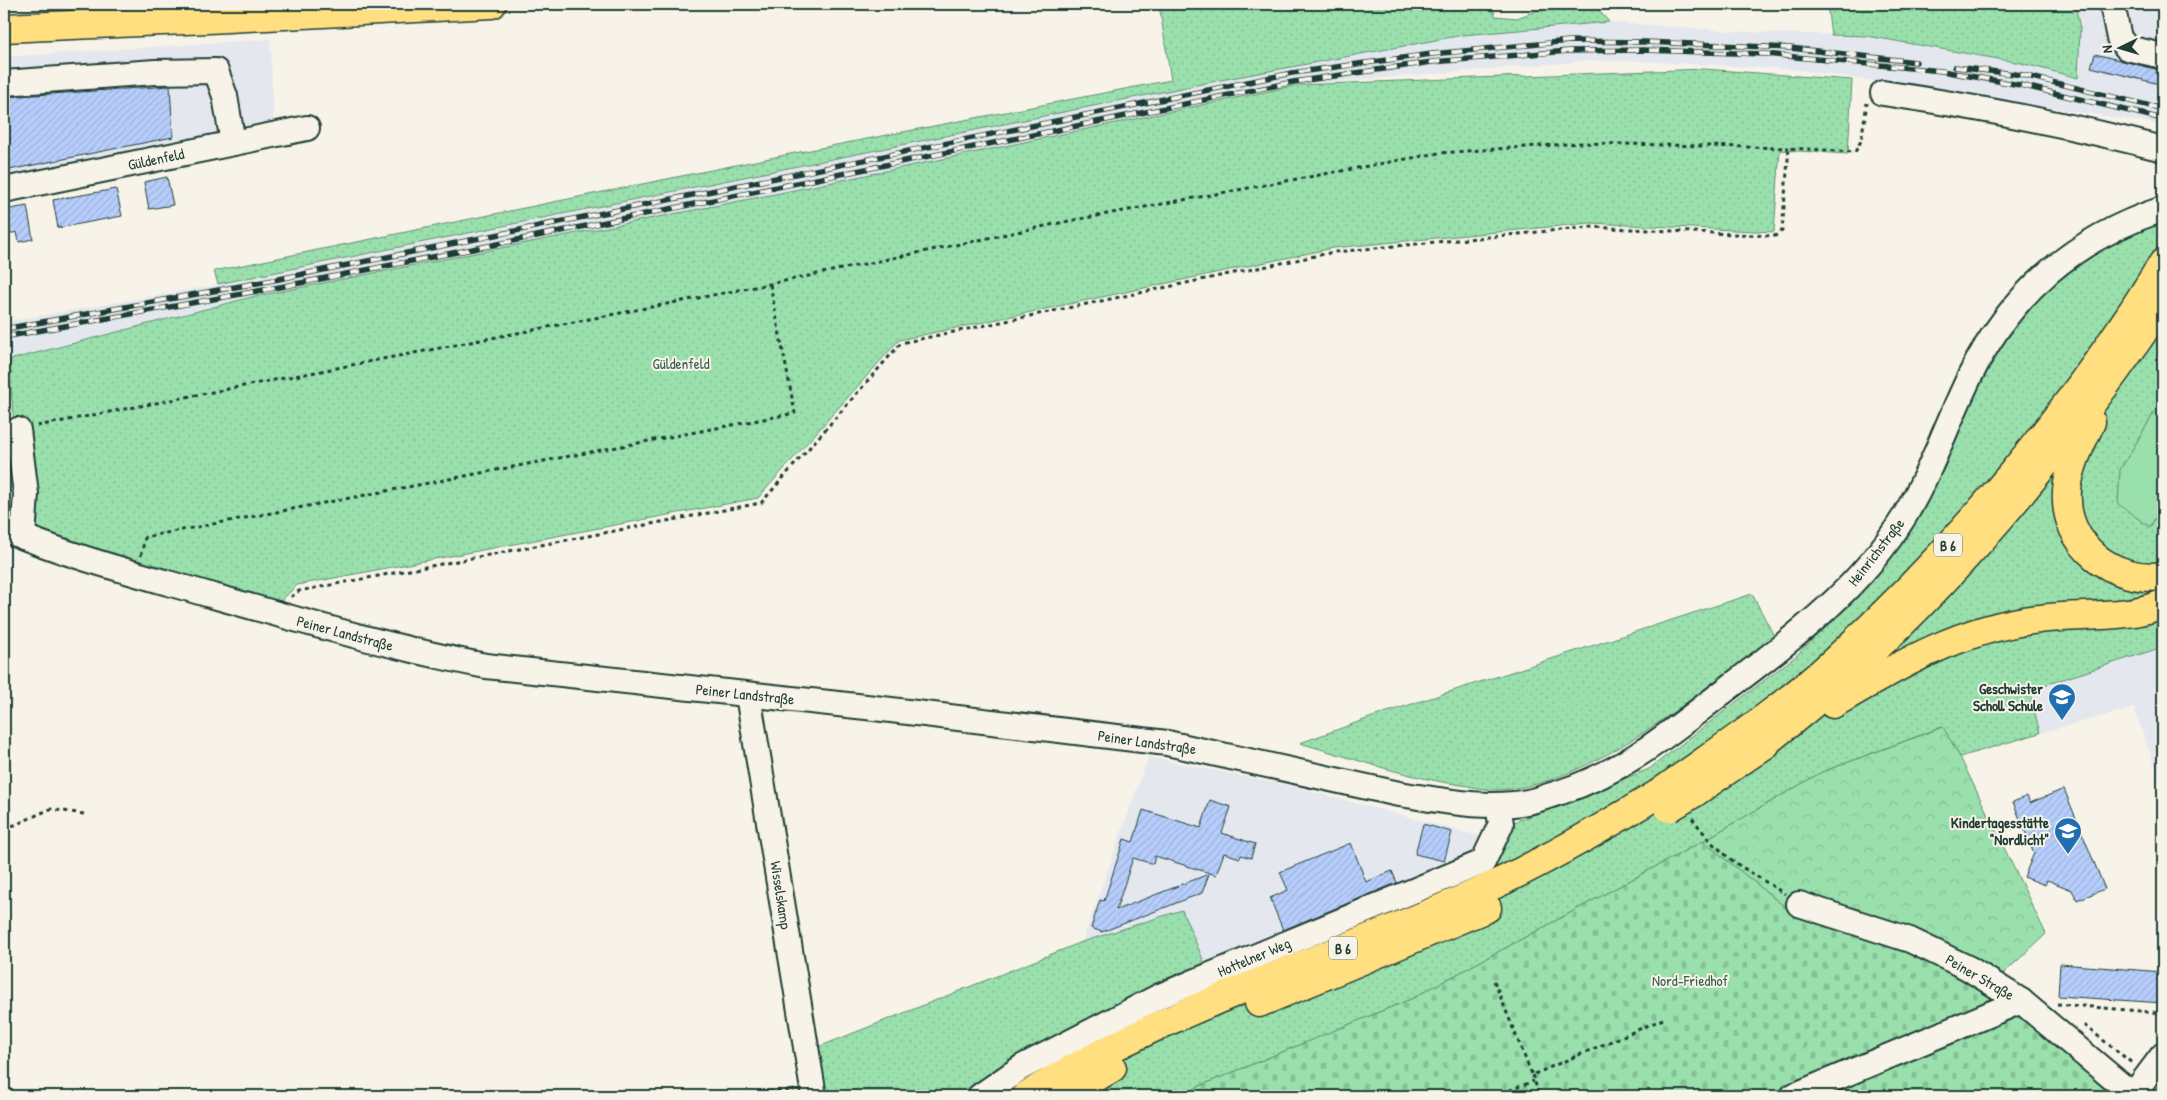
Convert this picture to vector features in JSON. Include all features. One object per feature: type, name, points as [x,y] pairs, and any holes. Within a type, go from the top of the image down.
[{"type":"highway","points":[[4,28],[208,20],[492,4]]},
{"type":"highway","name":"B 6","points":[[1064,1096],[1129,1060],[1171,1040],[1492,906],[1596,853],[1688,785],[1824,670],[1915,582],[1994,494],[2067,403],[2102,357],[2163,264]]},
{"type":"highway","name":"B 6","points":[[1688,785],[1752,753],[1852,671],[1893,632],[1946,577],[2040,471],[2122,363],[2163,301]]},
{"type":"highway","points":[[2122,363],[2094,415],[2074,461],[2067,493],[2068,507],[2076,534],[2096,558],[2122,573],[2138,577],[2163,576]]},
{"type":"highway","points":[[1752,753],[1900,664],[1961,637],[2009,624],[2038,619],[2115,615],[2138,612],[2163,604]]},
{"type":"highway","name":"B 6","points":[[1026,1096],[1084,1062],[1162,1024],[1491,886],[1584,838],[1664,801]]},
{"type":"street","points":[[2112,4],[2118,38],[2127,48],[2163,56]]},
{"type":"street","points":[[4,83],[155,72],[216,71],[225,96],[233,143]]},
{"type":"street","points":[[1883,93],[1992,110],[2110,135],[2163,149]]},
{"type":"street","name":"Güldenfeld","points":[[4,190],[307,128]]},
{"type":"street","name":"Heinrichstraße","points":[[1498,805],[1528,802],[1581,785],[1610,773],[1642,754],[1792,640],[1844,592],[1884,546],[1903,518],[1920,489],[1978,361],[1997,328],[2017,304],[2060,262],[2107,230],[2134,218],[2163,209]]},
{"type":"street","points":[[13,533],[26,494],[18,430]]},
{"type":"street","name":"Peiner Landstraße","points":[[13,533],[64,552],[203,593],[426,654],[486,666],[1167,743],[1398,794],[1498,805]]},
{"type":"street","name":"Wisselskamp","points":[[748,695],[813,1092]]},
{"type":"street","name":"Hottelner Weg","points":[[980,1096],[1022,1067],[1160,996],[1483,862],[1502,824],[1498,805]]},
{"type":"street","name":"Peiner Straße","points":[[1799,904],[1910,940],[1968,968],[2021,1001],[2133,1096]]},
{"type":"street","points":[[1793,1096],[2021,1001]]},
{"type":"street","points":[[2133,1096],[2163,1055]]},
{"type":"path","points":[[18,430],[770,284],[1069,221],[1439,153],[1582,143],[1789,148],[1855,152],[1861,141],[1868,98],[1872,91],[1883,93]]},
{"type":"path","points":[[295,603],[286,600],[299,591],[761,503],[901,343],[1334,252],[1590,227],[1775,236],[1782,231],[1789,148]]},
{"type":"path","points":[[140,561],[145,537],[795,413],[770,284]]},
{"type":"path","points":[[4,827],[15,825],[50,809],[84,814]]},
{"type":"path","points":[[1494,981],[1540,1096]]},
{"type":"path","points":[[2056,1004],[2163,1013]]},
{"type":"path","points":[[1532,1075],[1663,1019]]},
{"type":"path","points":[[4,1038],[9,1096]]},
{"type":"path","points":[[1494,1096],[1534,1081]]},
{"type":"path","points":[[714,1096],[813,1092]]},
{"type":"shaded area","points":[[2075,4],[2163,4],[2163,125],[1799,70],[1639,61],[1589,61],[1298,85],[775,194],[252,297],[4,361],[4,322],[251,279],[1221,80],[1463,35],[1609,22],[1746,32],[1867,36],[2021,63],[2077,78],[2080,29]]},
{"type":"shaded area","points":[[270,39],[274,127],[4,183],[4,57]]},
{"type":"shaded area","name":"Geschwister Scholl Schule","points":[[2163,647],[2163,789],[2134,708],[2040,733],[2029,690]]},
{"type":"shaded area","points":[[1148,757],[1292,786],[1487,838],[1480,854],[1207,969],[1182,910],[1082,942]]},
{"type":"green space","points":[[1159,4],[1492,4],[1495,16],[1517,18],[1554,4],[1593,4],[1609,22],[1463,35],[1221,80],[218,284],[214,271],[800,152],[1171,80]]},
{"type":"green space","points":[[1827,4],[2075,4],[2080,29],[2078,78],[2021,63],[1867,36],[1831,35]]},
{"type":"green space","name":"Güldenfeld","points":[[1704,69],[1852,80],[1848,154],[1780,150],[1774,232],[1590,223],[1333,248],[899,340],[758,498],[297,585],[271,611],[15,539],[14,426],[9,360],[252,297],[775,194],[1298,85]]},
{"type":"green space","points":[[2159,222],[2163,237],[2163,398],[2120,470],[2150,527],[2163,504],[2163,647],[2029,690],[2040,733],[1960,757],[1942,727],[1822,772],[1703,841],[1411,999],[1202,1085],[1180,1096],[988,1096],[1071,1048],[1486,865],[1504,826],[1649,769],[1796,656],[1875,576],[1902,542],[1928,501],[1969,390],[2019,316],[2073,264],[2117,237]]},
{"type":"green space","points":[[2163,398],[2163,504],[2150,527],[2118,504],[2120,470]]},
{"type":"green space","points":[[1752,594],[1774,636],[1713,683],[1644,732],[1608,754],[1571,772],[1534,784],[1498,790],[1483,789],[1425,779],[1300,743],[1375,716]]},
{"type":"green space","points":[[1943,727],[1960,757],[2046,934],[1989,987],[1907,942],[1784,906],[1703,841],[1822,772]]},
{"type":"green space","name":"Nord-Friedhof","points":[[1703,841],[1784,906],[1907,942],[1989,987],[2126,1096],[1180,1096],[1202,1085],[1411,999]]},
{"type":"green space","points":[[1182,910],[1207,969],[995,1073],[962,1096],[824,1096],[816,1048],[1082,942]]},
{"type":"building","points":[[2095,54],[2163,71],[2163,85],[2091,67]]},
{"type":"building","points":[[170,86],[173,137],[4,171],[4,97]]},
{"type":"building","points":[[167,177],[173,205],[149,209],[144,182]]},
{"type":"building","points":[[116,189],[122,216],[58,228],[53,200]]},
{"type":"building","points":[[27,206],[33,239],[19,242],[17,232],[6,235],[4,210]]},
{"type":"building","points":[[2064,789],[2105,889],[2077,900],[2072,890],[2047,880],[2045,885],[2024,877],[2034,853],[2013,802],[2027,796],[2030,803]]},
{"type":"building","points":[[1210,800],[1231,807],[1222,833],[1255,844],[1251,858],[1241,855],[1240,858],[1224,853],[1216,875],[1155,856],[1153,864],[1133,858],[1116,910],[1209,874],[1202,893],[1102,932],[1091,928],[1100,900],[1104,901],[1124,839],[1133,842],[1143,810],[1201,828]]},
{"type":"building","points":[[1423,824],[1452,832],[1444,861],[1415,854]]},
{"type":"building","points":[[1351,843],[1366,882],[1392,871],[1397,883],[1283,930],[1270,898],[1288,890],[1280,872]]},
{"type":"building","points":[[2060,964],[2163,972],[2163,1003],[2058,996]]},
{"type":"railway","points":[[4,329],[279,279],[1292,73],[1432,54],[1570,41],[1790,48],[1916,62]]},
{"type":"railway","points":[[4,337],[280,287],[493,245],[1293,82],[1432,62],[1569,51],[1643,50],[1765,54],[1942,71],[2020,85],[2163,119]]},
{"type":"railway","points":[[1955,67],[2023,75],[2163,109]]},
{"type":"place","name":"Geschwister Scholl Schule","points":[[2062,721]]},
{"type":"place","name":"Kindertagesstätte \"Nordlicht\"","points":[[2068,855]]}]
